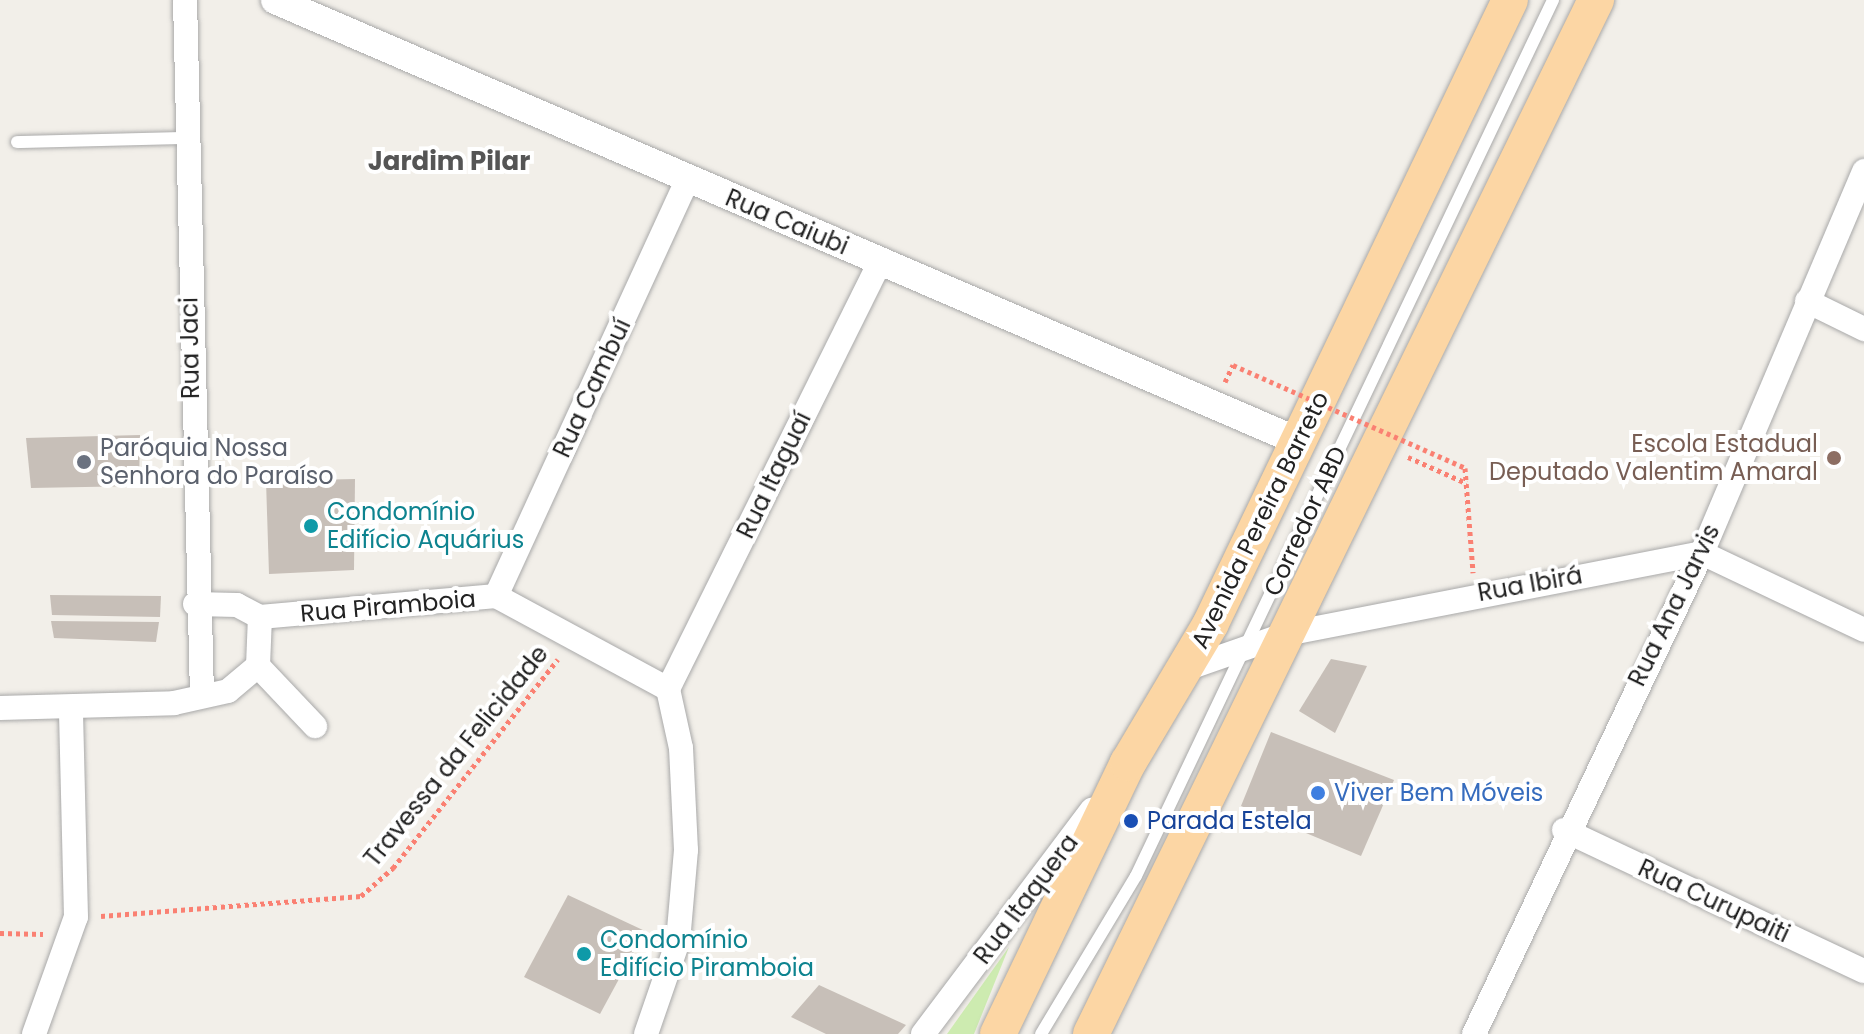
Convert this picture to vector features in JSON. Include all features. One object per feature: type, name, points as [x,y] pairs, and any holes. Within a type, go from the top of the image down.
[{"type":"main road","name":"Avenida Pereira Barreto","points":[[998,1034],[1128,763],[1186,669],[1300,442],[1510,0]]},
{"type":"main road","points":[[1091,1034],[1596,0]]},
{"type":"street","name":"Rua Jaci","points":[[185,0],[195,604],[202,696]]},
{"type":"street","name":"Rua Caiubi","points":[[285,2],[1300,442]]},
{"type":"street","name":"Rua Ana Jarvis","points":[[1474,1034],[1564,830],[1702,553],[1864,171]]},
{"type":"street","name":"Rua Cambuí","points":[[496,596],[688,179]]},
{"type":"street","name":"Rua Itaguaí","points":[[668,689],[880,262]]},
{"type":"street","points":[[1807,301],[1864,329]]},
{"type":"street","name":"Rua Ibirá","points":[[1186,669],[1286,634],[1474,594],[1702,553]]},
{"type":"street","points":[[1702,553],[1864,630]]},
{"type":"street","name":"Rua Piramboia","points":[[195,604],[237,605],[260,617],[496,596],[668,689]]},
{"type":"street","points":[[260,617],[258,666],[315,726]]},
{"type":"street","points":[[0,708],[71,707],[202,696],[228,691],[258,666]]},
{"type":"street","points":[[646,1034],[678,941],[686,850],[681,748],[668,689]]},
{"type":"street","points":[[34,1034],[74,926],[71,707]]},
{"type":"street","name":"Rua Itaquera","points":[[923,1034],[1128,763]]},
{"type":"street","name":"Rua Curupaiti","points":[[1564,830],[1864,971]]},
{"type":"lane","name":"Corredor ABD","points":[[1041,1034],[1136,876],[1553,0]]},
{"type":"lane","points":[[17,142],[186,138]]},
{"type":"path","points":[[1233,365],[1465,468],[1474,594]]},
{"type":"path","points":[[1379,444],[1466,483]]},
{"type":"path","name":"Travessa da Felicidade","points":[[0,933],[361,896],[393,868],[574,638]]},
{"type":"green space","points":[[1009,947],[974,1034],[947,1034]]},
{"type":"building","name":"Paróquia Nossa Senhora do Paraíso","points":[[140,435],[139,486],[31,488],[26,438]]},
{"type":"building","name":"Condomínio Edifício Aquárius","points":[[355,479],[354,570],[269,574],[266,481]]},
{"type":"building","points":[[50,595],[161,596],[160,617],[52,615]]},
{"type":"building","points":[[51,621],[159,622],[156,642],[54,638]]},
{"type":"building","points":[[1331,659],[1367,666],[1335,733],[1299,711]]},
{"type":"building","name":"Viver Bem Móveis","points":[[1271,732],[1394,780],[1361,856],[1241,806]]},
{"type":"building","name":"Condomínio Edifício Piramboia","points":[[568,895],[645,931],[600,1014],[524,977]]},
{"type":"building","points":[[819,985],[906,1025],[898,1034],[826,1034],[791,1017]]},
{"type":"place","name":"Escola Estadual Deputado Valentim Amaral","points":[[1834,458]]},
{"type":"place","name":"Paróquia Nossa Senhora do Paraíso","points":[[84,462]]},
{"type":"place","name":"Condomínio Edifício Aquárius","points":[[311,526]]},
{"type":"place","name":"Viver Bem Móveis","points":[[1318,793]]},
{"type":"place","name":"Parada Estela","points":[[1131,821]]},
{"type":"place","name":"Condomínio Edifício Piramboia","points":[[584,954]]},
{"type":"district","name":"Jardim Pilar","points":[[449,162]]}]
